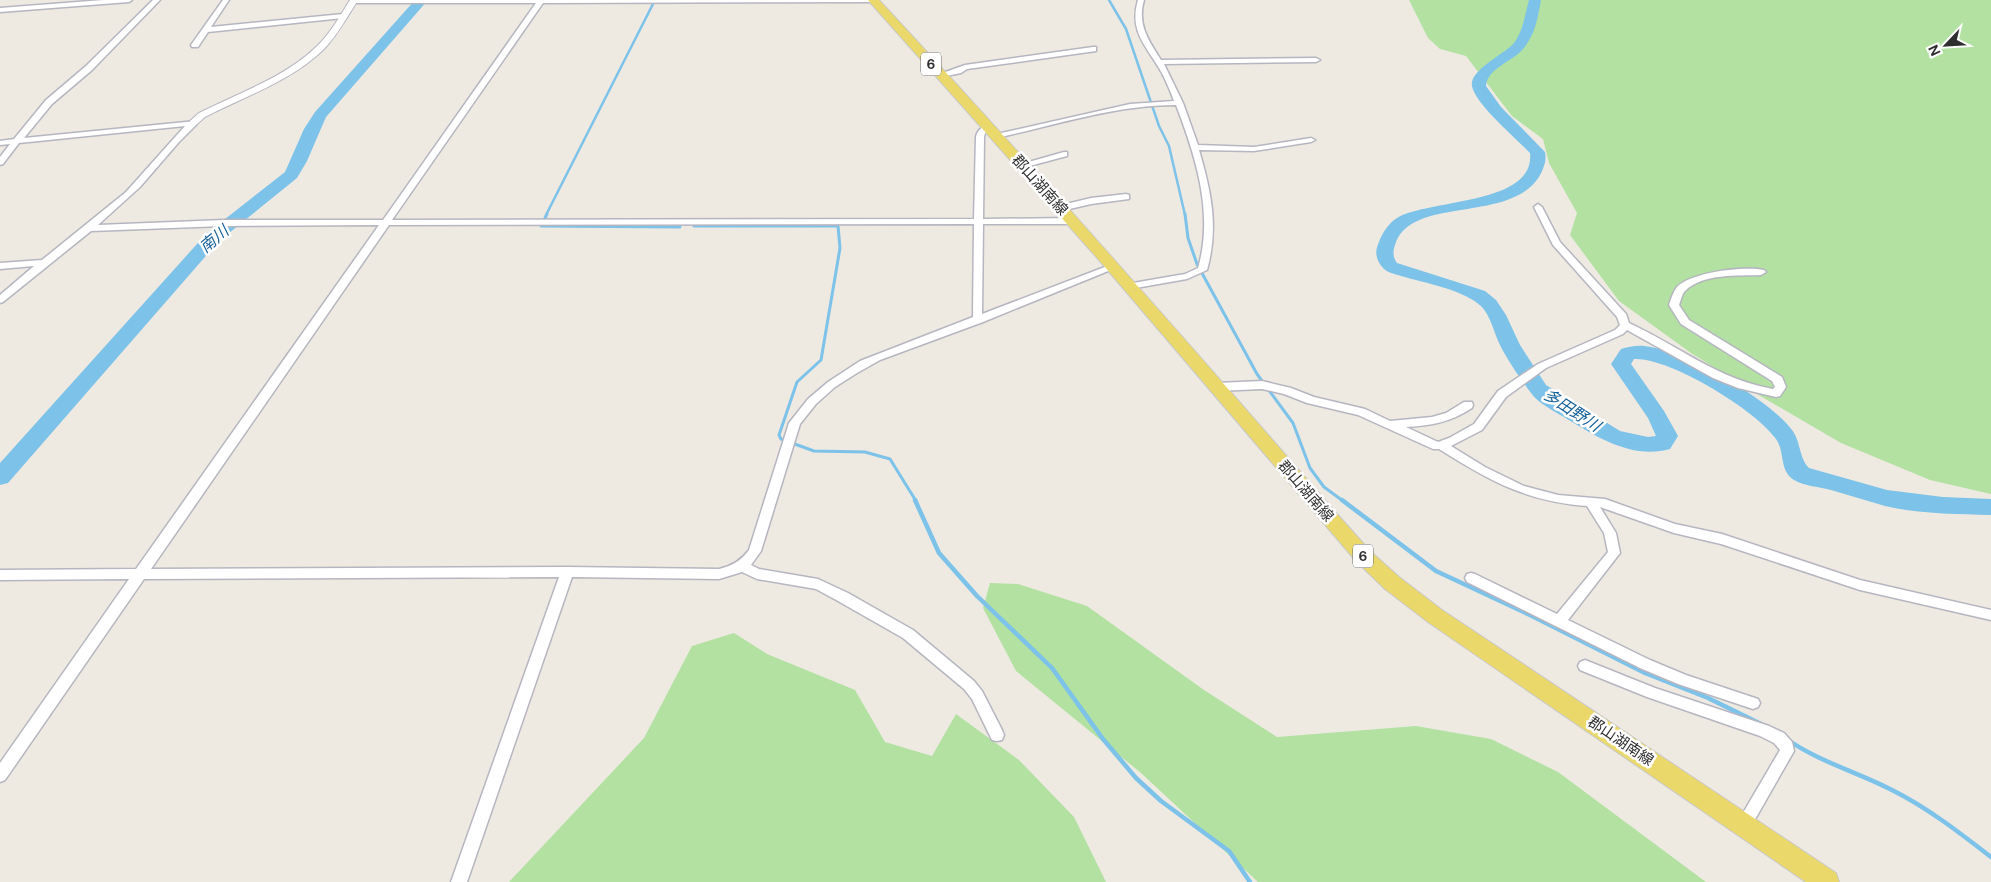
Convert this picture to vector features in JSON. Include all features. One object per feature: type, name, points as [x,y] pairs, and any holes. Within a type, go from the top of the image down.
[{"type":"main road","name":"郡山湖南線","points":[[873,0],[1130,286],[1330,519],[1363,556],[1392,583],[1435,616],[1827,882]]},
{"type":"street","points":[[0,10],[130,0]]},
{"type":"street","points":[[0,162],[49,102],[90,68],[156,0]]},
{"type":"street","points":[[195,46],[226,0]]},
{"type":"street","points":[[0,300],[138,185],[166,150],[202,115],[305,60],[319,48],[354,0],[873,0]]},
{"type":"street","points":[[0,775],[541,0]]},
{"type":"street","points":[[1130,286],[1186,276],[1202,270],[1207,258],[1208,206],[1194,147],[1179,103],[1140,28],[1137,14],[1141,0]]},
{"type":"street","points":[[206,30],[343,16]]},
{"type":"street","points":[[941,74],[958,71],[965,67],[1093,49]]},
{"type":"street","points":[[1158,62],[1316,60]]},
{"type":"street","points":[[978,320],[980,137],[983,130],[993,132],[1130,106],[1154,103],[1179,103]]},
{"type":"street","points":[[0,143],[193,123]]},
{"type":"street","points":[[1194,147],[1254,149],[1312,140]]},
{"type":"street","points":[[1022,164],[1064,154]]},
{"type":"street","points":[[86,228],[224,223],[978,222],[1066,215],[1091,201],[1126,197]]},
{"type":"street","points":[[1538,207],[1556,243],[1622,316],[1625,325],[1656,339],[1710,372],[1761,391],[1776,393],[1780,387],[1778,380],[1685,322],[1674,305],[1679,291],[1687,285],[1715,275],[1761,272]]},
{"type":"street","points":[[0,266],[43,263]]},
{"type":"street","points":[[0,575],[567,572],[719,574],[742,566],[755,551],[795,423],[803,411],[821,392],[843,375],[860,366],[1113,267]]},
{"type":"street","points":[[1217,387],[1238,384],[1262,385],[1361,412],[1421,441],[1437,446],[1453,441],[1478,427],[1502,394],[1542,366],[1619,332],[1625,325]]},
{"type":"street","points":[[1388,425],[1430,422],[1455,413],[1468,405]]},
{"type":"street","points":[[1441,445],[1481,470],[1520,489],[1558,499],[1613,506],[1674,528],[1722,539],[1860,585],[1991,615]]},
{"type":"street","points":[[1558,622],[1614,553],[1612,538],[1608,528],[1592,503]]},
{"type":"street","points":[[742,566],[758,574],[818,584],[908,634],[969,685],[977,695],[997,735]]},
{"type":"street","points":[[459,882],[567,572]]},
{"type":"street","points":[[1471,578],[1593,640],[1657,669],[1683,680],[1752,703]]},
{"type":"street","points":[[1585,666],[1652,694],[1764,731],[1779,738],[1787,747],[1787,751],[1744,824]]},
{"type":"green space","points":[[1409,0],[1991,0],[1991,494],[1930,480],[1841,443],[1691,353],[1619,301],[1570,235],[1577,213],[1549,163],[1543,139],[1512,116],[1466,56],[1440,49],[1428,38]]},
{"type":"green space","points":[[990,583],[1018,584],[1087,606],[1204,690],[1277,737],[1416,726],[1491,739],[1558,772],[1706,882],[1258,882],[1141,773],[1016,671],[983,608]]},
{"type":"green space","points":[[734,633],[767,654],[855,690],[885,742],[932,756],[956,714],[1019,760],[1074,817],[1106,882],[509,882],[644,738],[692,646]]},
{"type":"waterway","name":"南川","points":[[0,477],[212,238],[291,175],[320,115],[422,0]]},
{"type":"waterway","points":[[546,215],[655,0]]},
{"type":"waterway","points":[[1109,0],[1126,29],[1159,126],[1169,146],[1185,215]]},
{"type":"waterway","name":"多田野川","points":[[1535,0],[1528,28],[1518,47],[1486,71],[1479,81],[1482,93],[1488,101],[1537,152],[1538,160],[1534,172],[1523,186],[1496,199],[1431,211],[1403,222],[1392,233],[1385,248],[1385,258],[1391,267],[1478,295],[1489,304],[1497,315],[1510,345],[1539,390],[1614,437],[1648,445],[1662,444],[1667,436],[1657,416],[1621,364],[1628,353],[1644,352],[1687,366],[1734,393],[1755,408],[1784,434],[1795,466],[1802,474],[1887,498],[1943,505],[1991,507]]},
{"type":"waterway","points":[[547,214],[541,226],[680,227]]},
{"type":"waterway","points":[[1185,214],[1188,238],[1197,264],[1257,374],[1293,423],[1310,468],[1324,487],[1343,501]]},
{"type":"waterway","points":[[694,226],[838,226],[840,248],[821,360],[797,382],[779,435],[781,439],[814,451],[865,452],[890,459],[916,501]]},
{"type":"waterway","points":[[915,500],[939,553],[977,596],[1052,668],[1103,739],[1136,778],[1161,801],[1229,851],[1250,882]]},
{"type":"waterway","points":[[1342,500],[1436,571],[1530,615],[1645,673],[1708,698],[1761,724]]},
{"type":"waterway","points":[[1788,740],[1813,755],[1905,797],[1943,821],[1991,857]]}]
